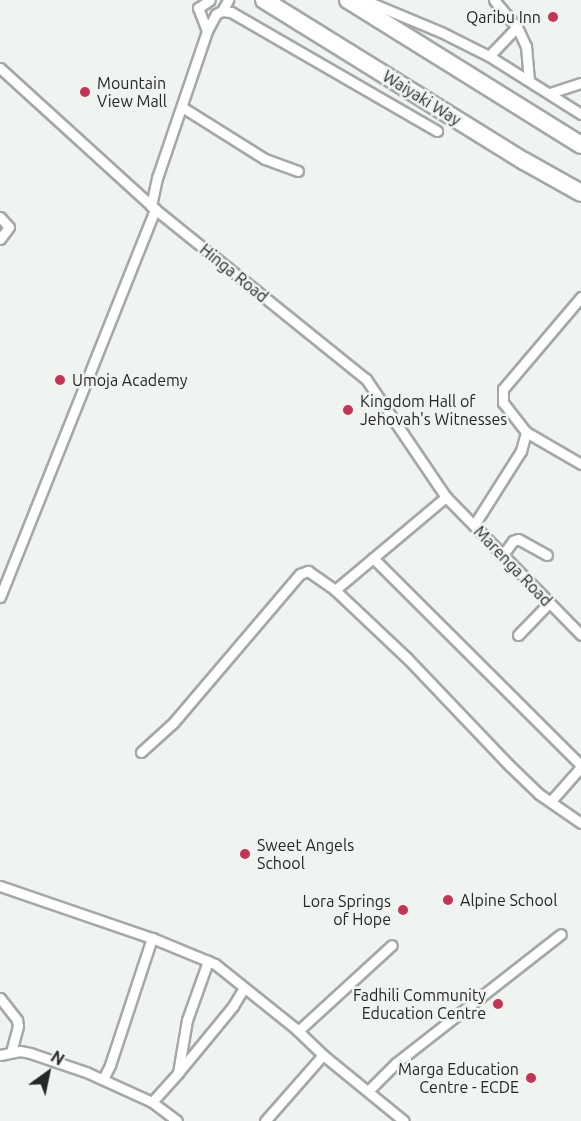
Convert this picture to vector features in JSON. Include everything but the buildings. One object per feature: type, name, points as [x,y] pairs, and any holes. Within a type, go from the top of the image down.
[{"type":"highway","name":"Waiyaki Way","points":[[264,0],[524,161],[581,193]]},
{"type":"highway","points":[[348,0],[581,145]]},
{"type":"street","points":[[207,31],[198,8],[210,0]]},
{"type":"street","points":[[222,11],[228,0]]},
{"type":"street","points":[[364,0],[441,32],[489,56],[581,114]]},
{"type":"street","points":[[494,0],[517,27],[526,46],[529,80]]},
{"type":"street","points":[[0,597],[153,208],[157,178],[207,31],[216,14],[222,11],[231,12],[437,130]]},
{"type":"street","points":[[489,56],[517,27]]},
{"type":"street","name":"Hinga Road","points":[[0,68],[153,208],[366,379],[446,497]]},
{"type":"street","points":[[550,93],[581,83]]},
{"type":"street","points":[[182,107],[265,159],[298,171]]},
{"type":"street","points":[[0,217],[9,227],[0,239]]},
{"type":"street","points":[[581,297],[503,389],[503,403],[526,432],[581,464]]},
{"type":"street","points":[[474,525],[521,451],[526,432]]},
{"type":"street","points":[[335,590],[446,497]]},
{"type":"street","name":"Marenga Road","points":[[446,497],[581,635]]},
{"type":"street","points":[[502,556],[513,541],[518,539],[547,555]]},
{"type":"street","points":[[373,558],[581,766],[551,801]]},
{"type":"street","points":[[141,752],[173,723],[300,574],[308,571],[335,590],[406,658],[539,794],[581,823]]},
{"type":"street","points":[[518,635],[549,603]]},
{"type":"street","points":[[0,886],[152,938],[208,961],[298,1031],[323,1055],[404,1121]]},
{"type":"street","points":[[368,1090],[396,1063],[561,934]]},
{"type":"street","points":[[103,1079],[110,1065],[117,1038],[152,938]]},
{"type":"street","points":[[298,1031],[392,945]]},
{"type":"street","points":[[178,1073],[186,1020],[208,961]]},
{"type":"street","points":[[152,1102],[233,1006],[244,988]]},
{"type":"street","points":[[0,999],[17,1020],[18,1026],[11,1052]]},
{"type":"street","points":[[0,1055],[11,1052],[30,1053],[103,1079],[152,1102],[177,1121]]},
{"type":"street","points":[[265,1121],[323,1055]]},
{"type":"place","name":"Qaribu Inn","points":[[553,17]]},
{"type":"place","name":"Mountain View Mall","points":[[85,92]]},
{"type":"place","name":"Umoja Academy","points":[[60,380]]},
{"type":"place","name":"Kingdom Hall of Jehovah's Witnesses","points":[[348,410]]},
{"type":"place","name":"Sweet Angels School","points":[[245,854]]},
{"type":"place","name":"Alpine School","points":[[448,900]]},
{"type":"place","name":"Lora Springs of Hope","points":[[403,910]]},
{"type":"place","name":"Fadhili Community Education Centre","points":[[498,1004]]},
{"type":"place","name":"Marga Education Centre - ECDE","points":[[531,1078]]}]
